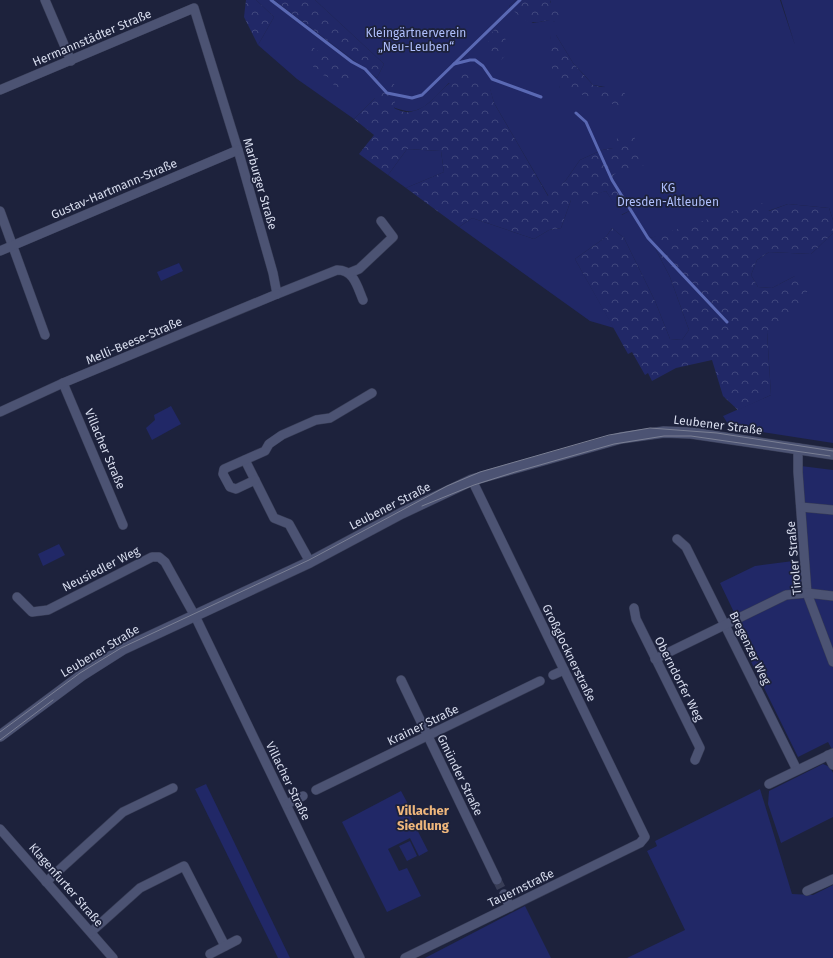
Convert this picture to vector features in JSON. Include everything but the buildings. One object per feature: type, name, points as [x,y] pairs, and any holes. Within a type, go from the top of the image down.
[{"type":"street","points":[[45,0],[72,61]]},
{"type":"street","name":"Hermannstädter Straße","points":[[0,90],[72,61],[194,8]]},
{"type":"street","name":"Marburger Straße","points":[[194,8],[238,150],[273,273],[277,294]]},
{"type":"street","name":"Gustav-Hartmann-Straße","points":[[0,251],[238,150]]},
{"type":"street","points":[[0,211],[45,335]]},
{"type":"street","points":[[277,294],[337,270],[350,273],[359,269],[396,240],[381,221]]},
{"type":"street","points":[[350,273],[363,300]]},
{"type":"street","name":"Melli-Beese-Straße","points":[[0,412],[64,383],[277,294]]},
{"type":"street","name":"Villacher Straße","points":[[64,383],[123,525]]},
{"type":"street","points":[[255,480],[236,489],[230,487],[223,474],[224,469],[265,451],[269,444],[282,435],[316,420],[330,418],[372,393]]},
{"type":"street","name":"Leubener Straße","points":[[0,736],[82,675],[123,649],[310,562],[402,513],[472,480],[621,438],[664,432],[691,433],[833,454]]},
{"type":"street","name":"Tiroler Straße","points":[[798,448],[798,472],[807,593],[833,662]]},
{"type":"street","points":[[245,460],[274,518],[289,524],[310,562]]},
{"type":"street","name":"Großglocknerstraße","points":[[472,480],[645,837]]},
{"type":"street","points":[[801,507],[833,510]]},
{"type":"street","name":"Bregenzer Weg","points":[[677,538],[686,547],[797,770]]},
{"type":"street","name":"Neusiedler Weg","points":[[17,597],[32,612],[48,610],[152,556],[160,557],[165,562],[194,616]]},
{"type":"street","points":[[656,659],[786,595],[807,593],[833,596]]},
{"type":"street","name":"Oberndorfer Weg","points":[[634,608],[636,619],[700,748],[695,760]]},
{"type":"street","name":"Villacher Straße","points":[[194,616],[287,804],[360,958]]},
{"type":"street","points":[[553,675],[564,670]]},
{"type":"street","name":"Gmünder Straße","points":[[401,680],[497,880]]},
{"type":"street","name":"Krainer Straße","points":[[316,790],[540,682]]},
{"type":"street","points":[[769,784],[830,754],[833,765]]},
{"type":"street","points":[[46,882],[123,812],[173,788]]},
{"type":"street","points":[[287,804],[303,796]]},
{"type":"street","name":"Klagenfurter Straße","points":[[0,828],[113,958]]},
{"type":"street","name":"Tauernstraße","points":[[405,958],[640,843],[645,837]]},
{"type":"street","points":[[91,932],[140,888],[184,866],[225,946]]},
{"type":"street","points":[[807,891],[833,879]]},
{"type":"street","points":[[504,894],[510,907]]},
{"type":"street","points":[[210,954],[237,940]]},
{"type":"green space","points":[[246,0],[256,0],[274,17],[258,45],[244,17]]},
{"type":"green space","points":[[256,0],[274,0],[377,78],[384,64],[315,0],[516,0],[509,6],[533,23],[551,20],[555,22],[550,0],[780,0],[795,45],[781,0],[833,0],[833,220],[829,208],[788,204],[768,211],[650,238],[670,277],[689,330],[682,340],[670,339],[655,301],[624,238],[612,228],[606,237],[575,259],[614,328],[590,321],[459,227],[472,218],[534,239],[549,230],[561,228],[571,200],[606,191],[622,215],[633,209],[613,174],[613,148],[602,150],[580,160],[566,180],[549,197],[494,103],[490,89],[449,83],[423,107],[408,111],[388,105],[375,98],[354,119],[297,79],[258,45],[274,17]],"holes":[[[550,35],[556,35],[573,63],[593,85],[605,87],[560,88]]]},
{"type":"green space","points":[[274,0],[315,0],[384,64],[377,78]]},
{"type":"green space","points":[[516,0],[550,0],[550,2],[561,14],[555,22],[530,22],[522,18],[509,6]]},
{"type":"green space","points":[[495,29],[504,32],[508,52],[501,60],[490,57],[488,37]]},
{"type":"green space","points":[[550,35],[556,35],[573,63],[593,85],[625,93],[625,101],[619,106],[560,88],[552,68]]},
{"type":"green space","points":[[308,44],[348,72],[351,80],[342,91],[335,90],[332,79],[316,72],[303,46]]},
{"type":"green space","points":[[472,72],[490,88],[494,103],[548,196],[566,180],[580,160],[602,150],[613,148],[618,136],[633,133],[644,165],[614,174],[633,209],[621,215],[606,191],[597,194],[593,207],[571,200],[561,228],[549,230],[534,239],[472,218],[459,227],[406,188],[444,172],[441,151],[407,149],[388,175],[359,154],[374,135],[354,119],[375,98],[381,80],[392,81],[397,89],[394,108],[407,112],[418,110],[426,105],[454,80],[462,75]]},
{"type":"green space","points":[[407,149],[441,151],[444,172],[406,188],[388,175]]},
{"type":"green space","points":[[761,202],[769,211],[788,204],[829,208],[833,220],[833,233],[811,254],[769,252],[757,260],[751,275],[758,287],[772,288],[795,276],[804,281],[809,289],[794,310],[767,332],[771,395],[738,410],[723,396],[712,360],[676,368],[652,381],[648,373],[645,375],[632,352],[628,354],[575,259],[606,237],[612,228],[624,238],[655,301],[670,339],[682,340],[689,330],[670,277],[650,238]]},
{"type":"green space","points":[[833,233],[833,443],[730,427],[723,416],[771,395],[767,332],[795,276],[772,288],[758,287],[751,275],[757,260],[769,252],[811,254]]},
{"type":"green space","points":[[179,263],[183,271],[161,281],[157,272]]},
{"type":"green space","points":[[171,406],[181,424],[152,440],[146,428],[155,420],[154,415]]},
{"type":"green space","points":[[793,465],[833,470],[833,751],[828,742],[798,757],[736,631],[741,627],[720,583],[755,566],[801,560]]},
{"type":"green space","points":[[59,544],[65,555],[43,566],[38,554]]},
{"type":"green space","points":[[823,764],[830,767],[833,773],[833,817],[781,843],[768,804],[769,791]]},
{"type":"green space","points":[[206,784],[290,958],[278,958],[195,789]]},
{"type":"green space","points":[[760,789],[792,894],[813,895],[833,885],[833,958],[627,958],[685,930],[647,851],[657,846],[655,841]]},
{"type":"green space","points":[[401,791],[408,804],[405,806],[428,851],[419,856],[410,838],[388,849],[399,871],[407,868],[421,896],[387,912],[342,822]]},
{"type":"green space","points":[[410,841],[417,856],[407,861],[399,846]]},
{"type":"green space","points":[[525,906],[551,958],[425,958]]},
{"type":"waterway","points":[[271,0],[352,62],[365,69],[387,93],[412,98],[422,95],[520,0]]},
{"type":"waterway","points":[[454,64],[475,60],[483,66],[492,79],[541,97]]},
{"type":"waterway","points":[[576,113],[586,122],[612,180],[648,238],[727,322]]},
{"type":"tunnel","points":[[497,880],[504,894]]},
{"type":"tram line","points":[[0,732],[80,673],[121,648],[309,560],[447,486],[480,472],[609,435],[650,428],[717,433],[833,451]]},
{"type":"tram line","points":[[422,506],[474,485],[515,472],[614,444],[664,436],[691,436],[830,456]]},
{"type":"tram line","points":[[0,740],[53,700]]},
{"type":"district","name":"Villacher Siedlung","points":[[423,818]]},
{"type":"park label","name":"Kleingärtnerverein „Neu-Leuben“","points":[[416,40]]},
{"type":"park label","name":"KG Dresden-Altleuben","points":[[668,195]]}]
